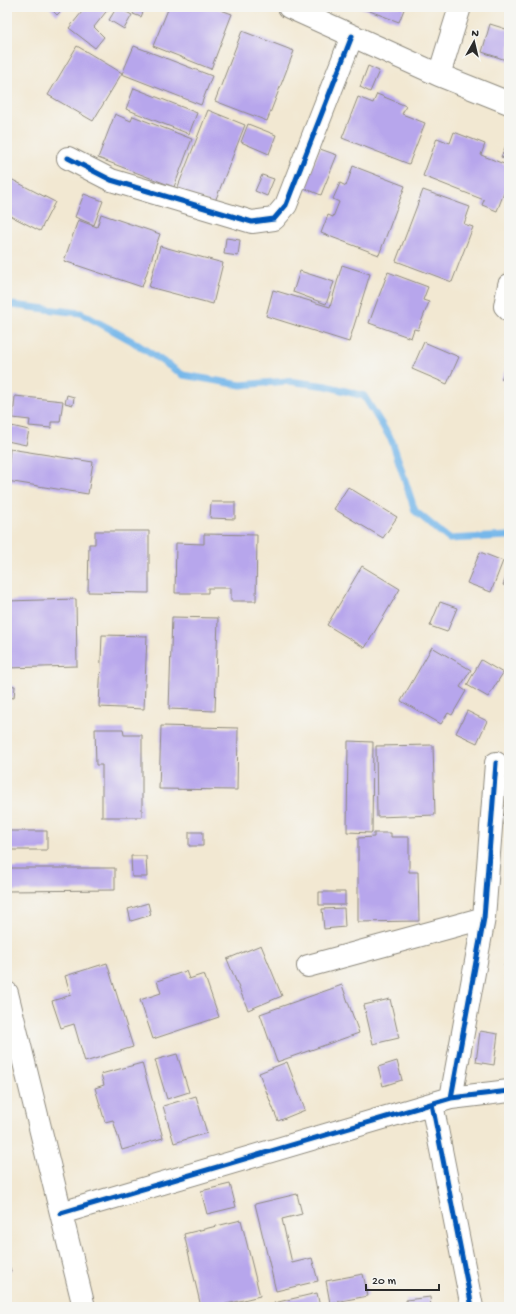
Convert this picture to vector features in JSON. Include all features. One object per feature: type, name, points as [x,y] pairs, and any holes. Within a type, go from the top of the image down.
[{"type":"street","points":[[289,7],[439,75],[509,102]]},
{"type":"street","points":[[439,75],[460,7]]},
{"type":"street","points":[[68,158],[111,180],[252,222],[274,219],[286,205],[352,36]]},
{"type":"street","points":[[509,285],[505,306],[509,310]]},
{"type":"street","points":[[472,1307],[441,1101],[484,918],[500,816],[496,763]]},
{"type":"street","points":[[308,966],[484,918]]},
{"type":"street","points":[[7,993],[84,1307]]},
{"type":"street","points":[[61,1213],[441,1101],[509,1091]]},
{"type":"building","points":[[49,7],[65,7],[57,15]]},
{"type":"building","points":[[86,7],[109,8],[94,27],[104,37],[95,48],[69,28]]},
{"type":"building","points":[[117,7],[132,15],[124,29],[109,20]]},
{"type":"building","points":[[136,7],[145,7],[141,17],[133,14]]},
{"type":"building","points":[[169,7],[213,7],[232,14],[211,69],[153,46]]},
{"type":"building","points":[[359,7],[405,7],[399,22]]},
{"type":"building","points":[[490,24],[509,30],[509,61],[482,52]]},
{"type":"building","points":[[242,31],[294,51],[267,121],[215,101]]},
{"type":"building","points":[[77,46],[122,73],[93,121],[48,95]]},
{"type":"building","points":[[134,46],[212,76],[201,105],[122,74]]},
{"type":"building","points":[[368,66],[379,71],[370,92],[360,87]]},
{"type":"building","points":[[134,88],[197,113],[189,134],[126,109]]},
{"type":"building","points":[[377,94],[406,106],[402,114],[425,123],[409,164],[342,138],[358,97],[373,103]]},
{"type":"building","points":[[208,110],[245,125],[214,204],[177,189]]},
{"type":"building","points":[[115,114],[131,121],[133,116],[192,139],[174,187],[98,158]]},
{"type":"building","points":[[248,124],[276,135],[269,154],[241,142]]},
{"type":"building","points":[[454,132],[485,144],[481,155],[509,166],[509,180],[497,211],[482,205],[484,200],[423,176],[437,138],[450,143]]},
{"type":"building","points":[[509,138],[509,160],[501,157]]},
{"type":"building","points":[[320,149],[337,155],[321,195],[304,188]]},
{"type":"building","points":[[353,166],[405,186],[379,255],[321,233],[328,215],[333,217],[339,202],[333,199],[340,183],[346,186]]},
{"type":"building","points":[[262,175],[274,179],[267,196],[255,191]]},
{"type":"building","points":[[7,177],[55,202],[40,231],[7,214]]},
{"type":"building","points":[[423,190],[470,207],[464,224],[473,227],[452,282],[396,261]]},
{"type":"building","points":[[84,194],[103,201],[94,225],[75,217]]},
{"type":"building","points":[[101,214],[160,234],[142,287],[64,261],[78,220],[97,227]]},
{"type":"building","points":[[226,238],[240,240],[238,256],[224,254]]},
{"type":"building","points":[[160,246],[223,263],[213,304],[149,287]]},
{"type":"building","points":[[342,265],[370,274],[349,342],[266,316],[273,290],[330,307]]},
{"type":"building","points":[[300,271],[334,282],[326,304],[293,292]]},
{"type":"building","points":[[388,272],[428,287],[423,300],[429,302],[418,330],[414,329],[411,338],[369,323]]},
{"type":"building","points":[[424,342],[459,357],[447,384],[412,369]]},
{"type":"building","points":[[509,363],[509,383],[501,379]]},
{"type":"building","points":[[67,395],[74,397],[73,405],[65,403]]},
{"type":"building","points":[[15,396],[63,401],[60,422],[51,422],[51,428],[29,426],[30,420],[13,418]]},
{"type":"building","points":[[7,425],[29,430],[26,445],[7,441]]},
{"type":"building","points":[[10,449],[93,462],[88,494],[7,481]]},
{"type":"building","points":[[348,487],[397,517],[383,538],[334,509]]},
{"type":"building","points":[[211,502],[235,502],[235,519],[210,518]]},
{"type":"building","points":[[95,531],[149,531],[149,593],[88,592],[89,544],[95,544]]},
{"type":"building","points":[[204,534],[257,535],[256,601],[231,601],[231,588],[208,588],[208,593],[175,593],[176,543],[204,544]]},
{"type":"building","points":[[480,552],[503,561],[491,592],[467,583]]},
{"type":"building","points":[[362,566],[400,589],[365,648],[327,625]]},
{"type":"building","points":[[509,570],[509,587],[503,585]]},
{"type":"building","points":[[76,599],[77,666],[7,668],[7,601]]},
{"type":"building","points":[[440,602],[457,608],[447,632],[430,626]]},
{"type":"building","points":[[172,617],[218,618],[215,711],[169,709]]},
{"type":"building","points":[[102,635],[147,636],[144,709],[99,707]]},
{"type":"building","points":[[432,647],[471,670],[460,687],[466,691],[452,715],[448,713],[441,724],[401,701]]},
{"type":"building","points":[[481,660],[503,673],[488,697],[467,685]]},
{"type":"building","points":[[7,685],[15,686],[14,698],[7,697]]},
{"type":"building","points":[[467,711],[487,721],[477,743],[456,733]]},
{"type":"building","points":[[161,726],[238,728],[237,790],[159,789]]},
{"type":"building","points":[[95,729],[123,729],[124,735],[142,735],[142,817],[102,817],[102,765],[96,765]]},
{"type":"building","points":[[348,741],[373,742],[372,833],[347,832]]},
{"type":"building","points":[[433,745],[435,815],[377,817],[376,746]]},
{"type":"building","points":[[7,831],[47,831],[47,850],[7,850]]},
{"type":"building","points":[[189,832],[203,832],[203,846],[189,846]]},
{"type":"building","points":[[374,833],[391,833],[391,837],[409,837],[409,872],[418,872],[419,921],[358,922],[358,838],[374,837]]},
{"type":"building","points":[[131,856],[146,856],[147,877],[132,877]]},
{"type":"building","points":[[7,868],[115,868],[115,890],[7,891]]},
{"type":"building","points":[[319,892],[345,892],[345,905],[319,905]]},
{"type":"building","points":[[507,894],[509,895],[509,901],[505,900]]},
{"type":"building","points":[[148,903],[151,915],[131,921],[128,909]]},
{"type":"building","points":[[344,908],[345,927],[324,929],[322,909]]},
{"type":"building","points":[[261,945],[282,996],[248,1010],[227,959]]},
{"type":"building","points":[[509,951],[509,968],[504,966]]},
{"type":"building","points":[[107,963],[133,1047],[85,1062],[74,1024],[61,1028],[52,1001],[71,995],[65,976]]},
{"type":"building","points":[[186,971],[189,979],[204,974],[219,1017],[153,1039],[140,1000],[161,993],[157,981]]},
{"type":"building","points":[[342,985],[359,1033],[277,1062],[260,1014]]},
{"type":"building","points":[[390,999],[399,1038],[373,1044],[364,1005]]},
{"type":"building","points":[[480,1031],[498,1034],[494,1065],[476,1062]]},
{"type":"building","points":[[177,1054],[189,1092],[167,1099],[155,1060]]},
{"type":"building","points":[[397,1061],[402,1080],[383,1086],[378,1067]]},
{"type":"building","points":[[287,1062],[305,1110],[278,1121],[259,1073]]},
{"type":"building","points":[[142,1063],[163,1138],[122,1150],[113,1120],[105,1122],[95,1088],[104,1085],[101,1074]]},
{"type":"building","points":[[196,1096],[207,1133],[174,1143],[163,1106]]},
{"type":"building","points":[[230,1184],[236,1207],[207,1214],[201,1191]]},
{"type":"building","points":[[297,1194],[302,1214],[282,1219],[292,1263],[312,1258],[318,1281],[276,1291],[255,1204]]},
{"type":"building","points":[[241,1220],[260,1296],[214,1307],[201,1307],[184,1234]]},
{"type":"building","points":[[7,1259],[11,1271],[7,1272]]},
{"type":"building","points":[[363,1274],[368,1296],[330,1303],[326,1281]]},
{"type":"building","points":[[317,1293],[320,1307],[275,1307],[274,1303]]},
{"type":"building","points":[[430,1297],[431,1307],[407,1307],[406,1300]]},
{"type":"waterway","points":[[7,303],[12,305],[81,313],[132,341],[183,375],[241,385],[288,381],[327,386],[364,396],[392,441],[415,511],[449,539],[509,536]]},
{"type":"cycle path","points":[[68,158],[111,180],[252,222],[274,219],[286,205],[352,36]]},
{"type":"cycle path","points":[[451,1098],[484,918],[496,763]]},
{"type":"cycle path","points":[[61,1213],[451,1098],[509,1091]]},
{"type":"cycle path","points":[[432,1104],[472,1307]]}]
